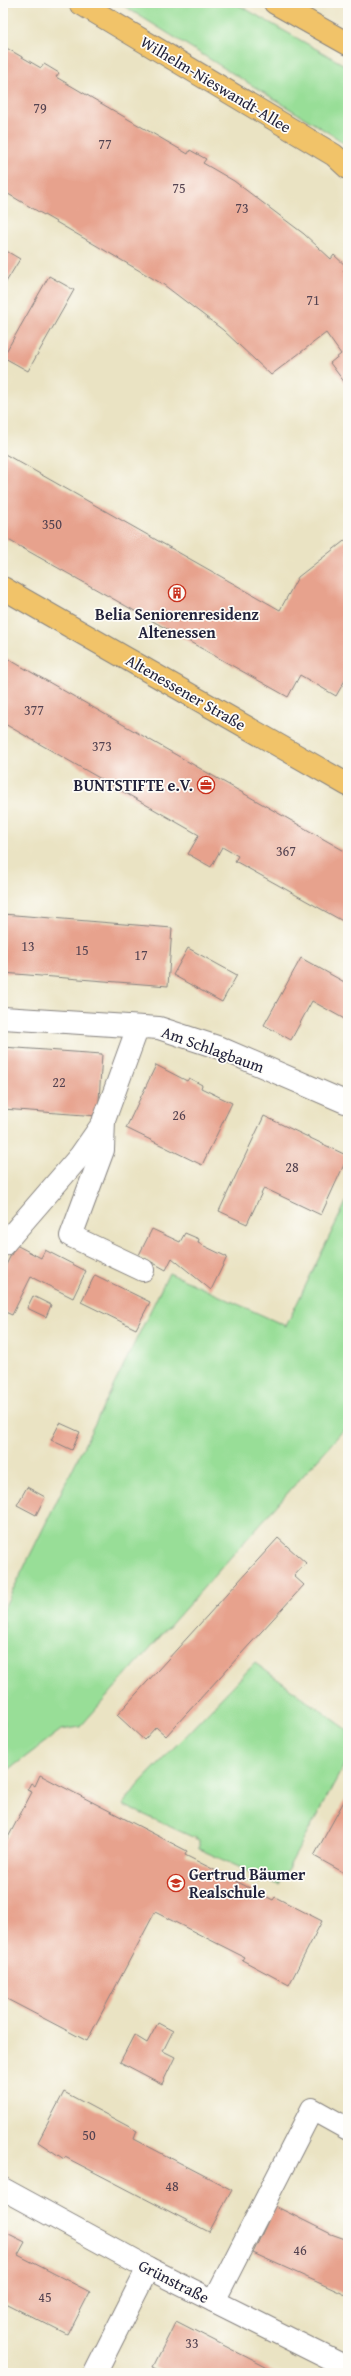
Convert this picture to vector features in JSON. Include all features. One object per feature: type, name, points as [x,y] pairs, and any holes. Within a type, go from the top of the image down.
[{"type":"main road","name":"Wilhelm-Nieswandt-Allee","points":[[80,3],[334,155],[348,168]]},
{"type":"main road","points":[[275,3],[348,44]]},
{"type":"main road","name":"Altenessener Straße","points":[[3,588],[344,780]]},
{"type":"street","name":"Am Schlagbaum","points":[[3,1018],[159,1028],[220,1048],[346,1102]]},
{"type":"street","points":[[3,1245],[80,1156],[104,1119],[138,1027]]},
{"type":"street","points":[[104,1119],[103,1150],[71,1236],[143,1270]]},
{"type":"street","points":[[214,2301],[312,2109],[348,2128]]},
{"type":"street","name":"Grünstraße","points":[[3,2189],[148,2268],[348,2368]]},
{"type":"street","points":[[95,2373],[148,2268]]},
{"type":"green space","points":[[119,3],[235,3],[348,67],[348,147],[337,138]]},
{"type":"green space","points":[[348,1198],[348,1425],[80,1727],[61,1730],[3,1774],[3,1610],[169,1273],[286,1326]]},
{"type":"green space","points":[[255,1663],[348,1730],[348,1758],[279,1885],[199,1849],[199,1840],[123,1805],[137,1786]]},
{"type":"building","points":[[3,46],[41,68],[44,64],[59,73],[56,77],[188,154],[190,150],[206,159],[203,163],[234,181],[304,234],[331,259],[334,255],[347,267],[343,271],[348,276],[348,387],[330,363],[341,354],[326,333],[271,375],[223,330],[164,285],[3,191]]},
{"type":"building","points":[[3,249],[20,259],[3,287]]},
{"type":"building","points":[[49,276],[74,290],[28,371],[3,357]]},
{"type":"building","name":"Belia Seniorenresidenz Altenessen","points":[[3,453],[280,610],[298,577],[348,538],[348,675],[336,696],[300,675],[288,697],[3,537]]},
{"type":"building","points":[[3,656],[348,853],[348,924],[235,861],[238,856],[222,847],[211,867],[188,854],[199,835],[3,723]]},
{"type":"building","points":[[3,914],[172,928],[168,986],[3,973]]},
{"type":"building","points":[[188,948],[237,975],[222,1002],[173,975]]},
{"type":"building","points":[[301,958],[348,984],[348,1021],[312,1001],[291,1040],[264,1025]]},
{"type":"building","points":[[3,1047],[102,1054],[98,1116],[3,1109]]},
{"type":"building","points":[[156,1065],[187,1081],[189,1078],[202,1085],[201,1088],[232,1103],[202,1165],[126,1128]]},
{"type":"building","points":[[264,1116],[348,1156],[321,1215],[264,1188],[247,1224],[219,1211]]},
{"type":"building","points":[[152,1229],[180,1242],[185,1233],[199,1239],[198,1243],[227,1257],[211,1290],[172,1258],[166,1270],[139,1255]]},
{"type":"building","points":[[16,1245],[41,1258],[45,1250],[86,1271],[73,1298],[31,1277],[12,1315],[3,1311],[3,1271]]},
{"type":"building","points":[[95,1275],[150,1302],[136,1329],[81,1302]]},
{"type":"building","points":[[33,1296],[51,1305],[46,1317],[27,1308]]},
{"type":"building","points":[[60,1423],[80,1432],[72,1450],[51,1440]]},
{"type":"building","points":[[27,1487],[45,1497],[36,1515],[17,1505]]},
{"type":"building","points":[[278,1538],[306,1563],[294,1576],[304,1585],[166,1736],[156,1727],[144,1740],[117,1715]]},
{"type":"building","name":"Gertrud Bäumer Realschule","points":[[40,1775],[187,1851],[185,1855],[273,1900],[275,1897],[322,1921],[289,1985],[242,1960],[244,1957],[155,1912],[87,2041],[3,1997],[3,1847],[32,1792],[27,1790],[31,1783],[35,1786]]},
{"type":"building","points":[[348,1794],[348,1875],[314,1856]]},
{"type":"building","points":[[158,2023],[173,2031],[163,2051],[175,2057],[162,2084],[120,2062],[134,2035],[147,2043]]},
{"type":"building","points":[[64,2092],[137,2131],[134,2139],[232,2190],[209,2232],[65,2157],[64,2159],[38,2142]]},
{"type":"building","points":[[275,2206],[331,2234],[348,2240],[348,2296],[253,2253]]},
{"type":"building","points":[[3,2231],[25,2242],[18,2255],[90,2292],[68,2335],[3,2302]]},
{"type":"building","points":[[176,2321],[277,2373],[165,2373],[153,2367]]},
{"type":"place","name":"Belia Seniorenresidenz Altenessen","points":[[177,593]]},
{"type":"place","name":"BUNTSTIFTE e.V.","points":[[206,785]]},
{"type":"place","name":"Gertrud Bäumer Realschule","points":[[176,1883]]}]
